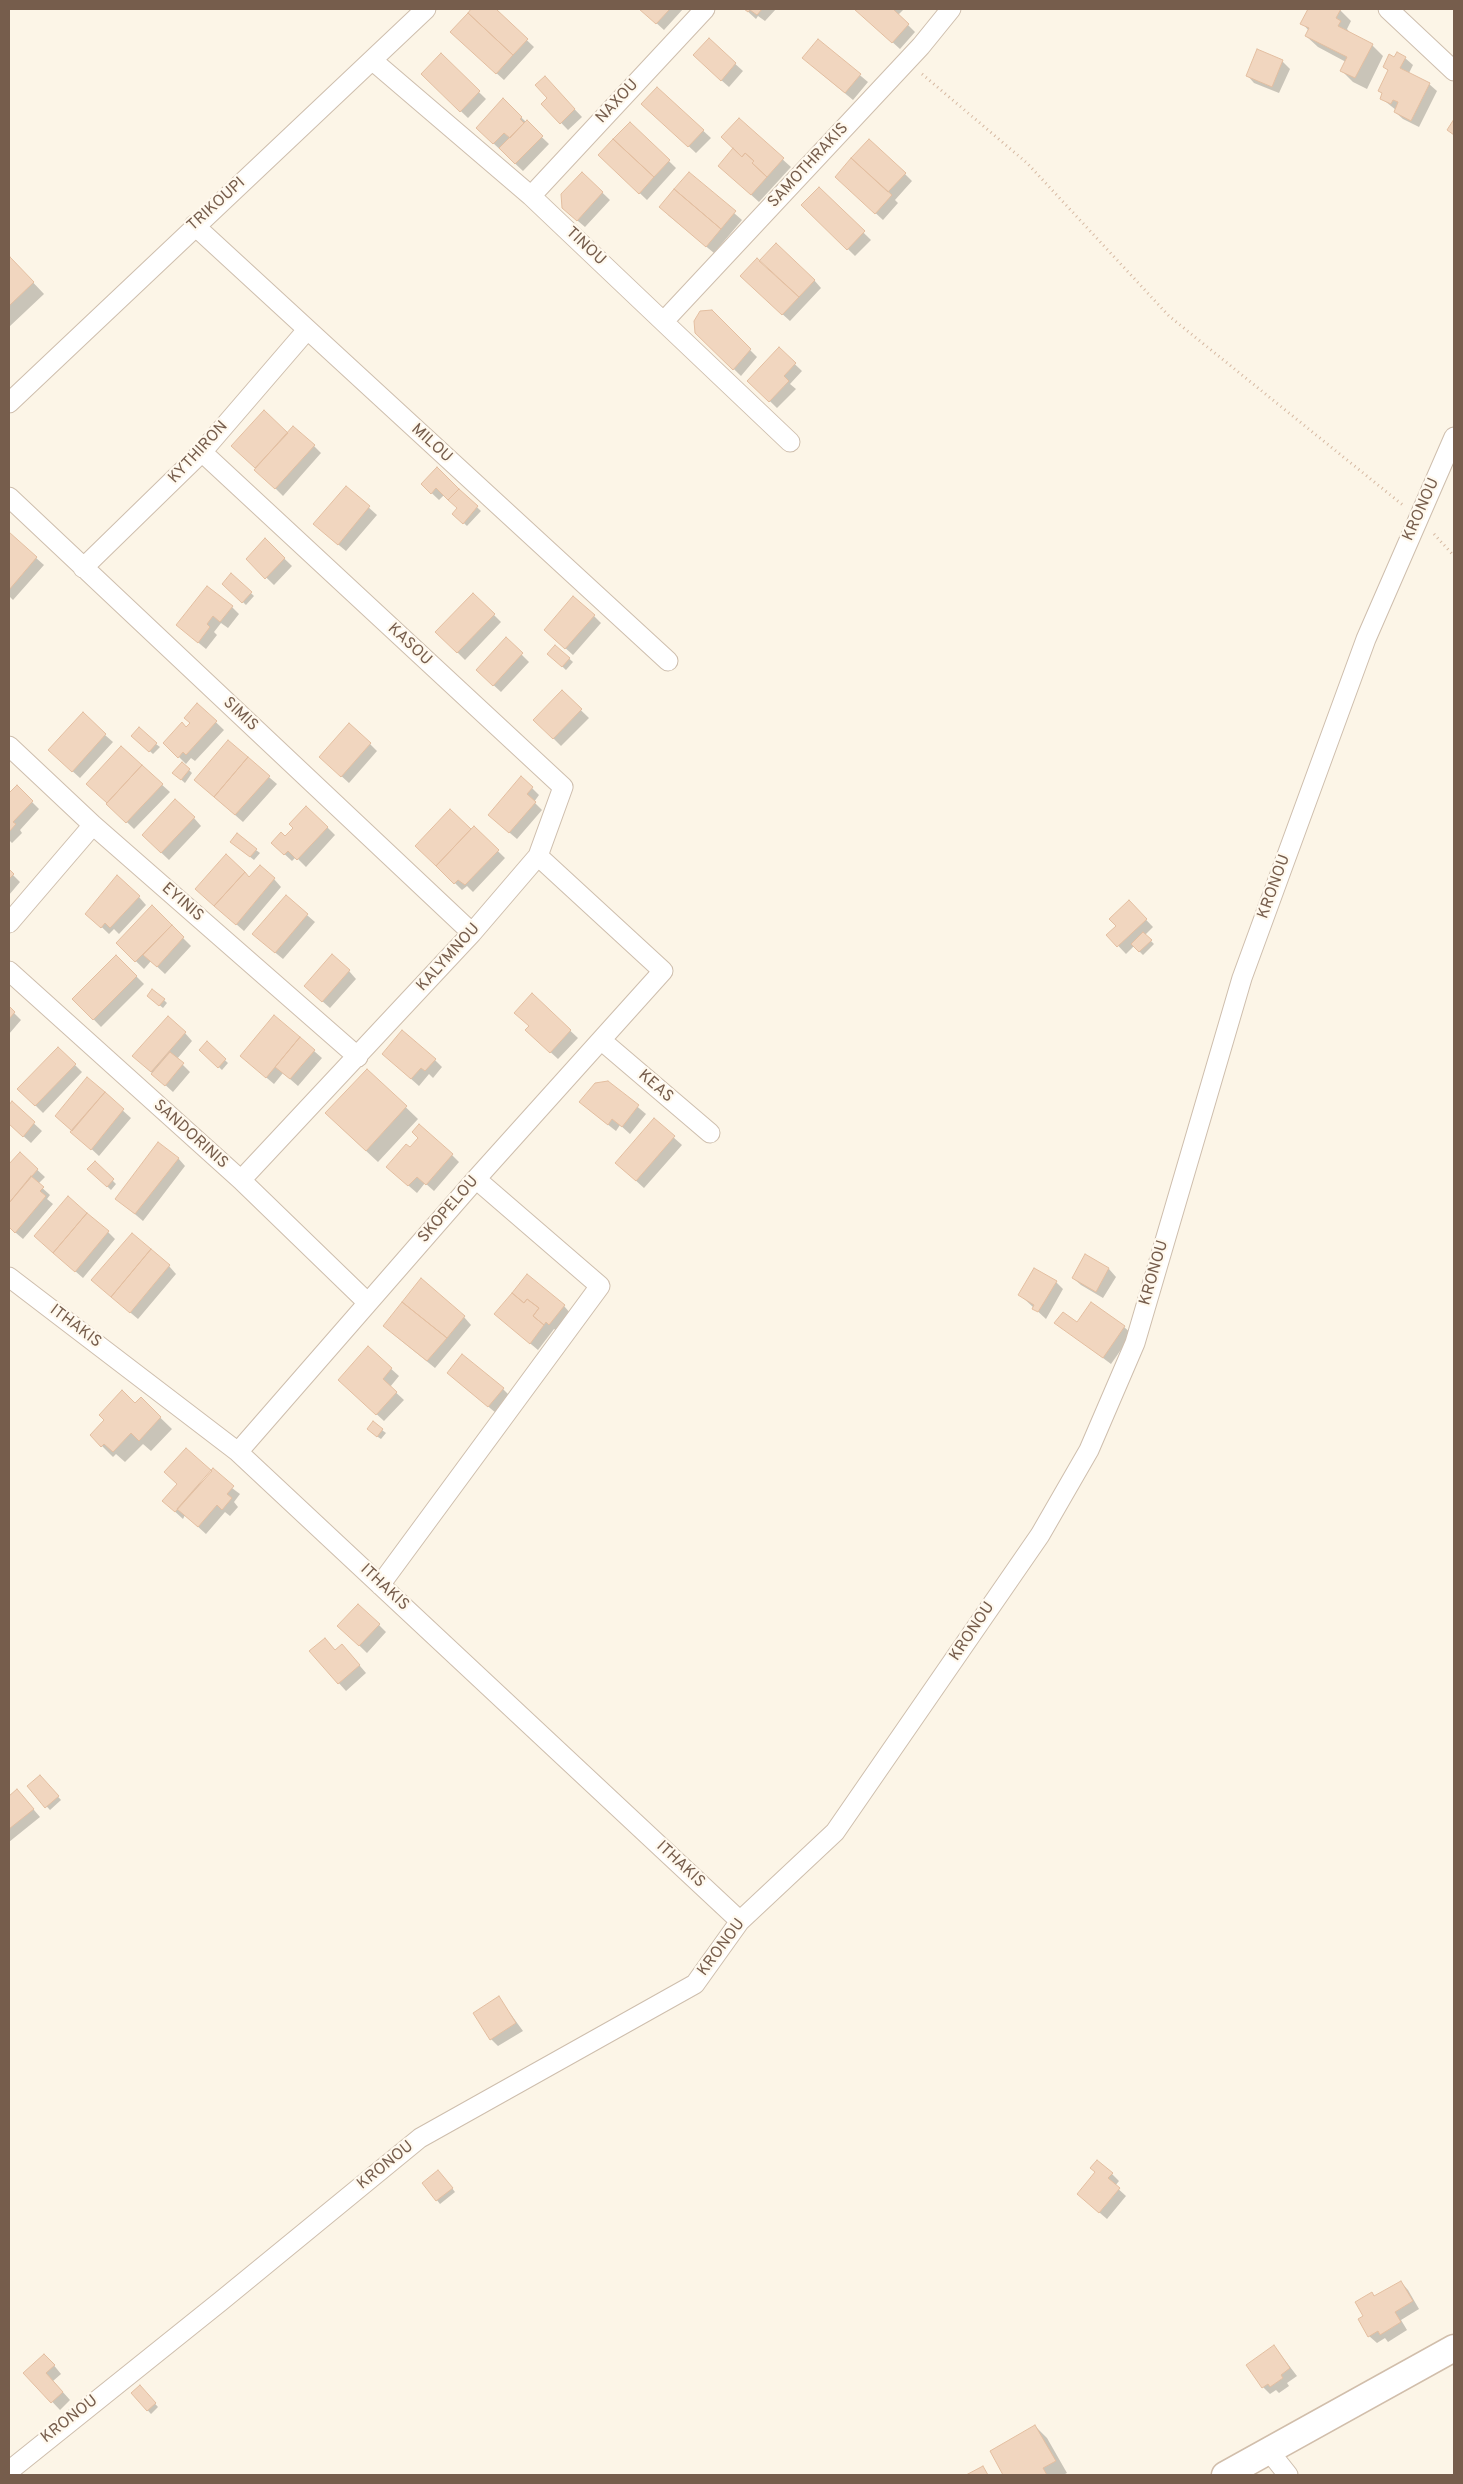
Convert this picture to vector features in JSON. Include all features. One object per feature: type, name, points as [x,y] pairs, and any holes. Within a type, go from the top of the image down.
[{"type":"main road","points":[[1225,2475],[1454,2348]]},
{"type":"street","name":"TRIKOUPI","points":[[9,403],[194,225],[293,136],[426,9]]},
{"type":"street","name":"NAXOU","points":[[531,196],[705,9]]},
{"type":"street","name":"SAMOTHRAKIS","points":[[664,321],[907,62],[951,9]]},
{"type":"street","points":[[1388,9],[1454,71]]},
{"type":"street","name":"TINOU","points":[[372,60],[531,196],[790,442]]},
{"type":"street","name":"MILOU","points":[[194,225],[668,661]]},
{"type":"street","name":"KYTHIRON","points":[[83,568],[202,452],[306,330]]},
{"type":"street","name":"KRONOU","points":[[9,2470],[221,2301],[420,2138],[695,1984],[740,1921],[835,1832],[1040,1535],[1089,1450],[1135,1343],[1242,978],[1366,639],[1454,437]]},
{"type":"street","name":"KASOU","points":[[202,452],[563,787],[538,856]]},
{"type":"street","name":"SIMIS","points":[[9,497],[472,933]]},
{"type":"street","name":"EYINIS","points":[[9,746],[94,825],[358,1057]]},
{"type":"street","points":[[9,923],[94,825]]},
{"type":"street","name":"KALYMNOU","points":[[241,1180],[472,933],[538,856]]},
{"type":"street","name":"SKOPELOU","points":[[238,1452],[476,1179],[663,970],[538,856]]},
{"type":"street","name":"SANDORINIS","points":[[9,971],[241,1180],[368,1302]]},
{"type":"street","name":"KEAS","points":[[601,1040],[710,1133]]},
{"type":"street","points":[[380,1585],[600,1286],[476,1179]]},
{"type":"street","name":"ITHAKIS","points":[[9,1277],[238,1452],[740,1921]]},
{"type":"street","points":[[1269,2451],[1288,2475]]},
{"type":"path","points":[[907,62],[1027,163],[1169,316],[1419,518],[1454,556]]},
{"type":"building","points":[[471,9],[496,9],[528,39],[513,55],[468,13]]},
{"type":"building","points":[[639,9],[670,9],[656,24]]},
{"type":"building","points":[[744,9],[762,9],[757,15],[750,10],[748,12]]},
{"type":"building","points":[[854,9],[893,9],[909,24],[892,43]]},
{"type":"building","points":[[1308,9],[1341,9],[1336,18],[1341,21],[1338,26],[1373,44],[1355,78],[1340,71],[1347,57],[1305,36],[1309,28],[1300,24]]},
{"type":"building","points":[[468,13],[513,55],[496,74],[450,32]]},
{"type":"building","points":[[709,38],[736,63],[721,81],[693,55]]},
{"type":"building","points":[[818,39],[861,74],[845,93],[802,58]]},
{"type":"building","points":[[1257,49],[1283,60],[1272,87],[1246,76]]},
{"type":"building","points":[[1397,52],[1406,57],[1400,68],[1430,83],[1411,121],[1394,112],[1398,102],[1393,100],[1391,104],[1380,99],[1382,93],[1378,91],[1388,70],[1383,67],[1389,54],[1394,57]]},
{"type":"building","points":[[441,53],[480,91],[460,112],[421,74]]},
{"type":"building","points":[[545,76],[575,109],[560,124],[541,104],[547,98],[535,85]]},
{"type":"building","points":[[657,87],[704,130],[688,147],[641,104]]},
{"type":"building","points":[[503,98],[522,117],[520,119],[524,123],[510,138],[504,133],[493,144],[476,128]]},
{"type":"building","points":[[739,118],[784,158],[767,177],[752,163],[754,161],[745,153],[742,157],[721,137]]},
{"type":"building","points":[[1454,119],[1454,135],[1447,130]]},
{"type":"building","points":[[527,120],[543,136],[515,164],[499,148]]},
{"type":"building","points":[[630,122],[670,160],[654,177],[613,139]]},
{"type":"building","points":[[613,139],[654,177],[639,194],[598,155]]},
{"type":"building","points":[[869,139],[906,173],[888,192],[851,158]]},
{"type":"building","points":[[733,148],[742,157],[745,153],[754,161],[752,163],[767,177],[751,195],[718,166]]},
{"type":"building","points":[[851,158],[892,195],[875,214],[835,177]]},
{"type":"building","points":[[582,172],[603,192],[577,221],[562,208],[561,194]]},
{"type":"building","points":[[689,172],[736,211],[721,229],[674,189]]},
{"type":"building","points":[[819,187],[865,231],[847,250],[801,205]]},
{"type":"building","points":[[674,189],[721,229],[706,247],[659,207]]},
{"type":"building","points":[[776,243],[815,280],[799,297],[759,261]]},
{"type":"building","points":[[9,258],[34,282],[9,306]]},
{"type":"building","points":[[757,258],[799,297],[782,315],[740,276]]},
{"type":"building","points":[[712,310],[751,349],[733,370],[695,333],[694,321],[700,311]]},
{"type":"building","points":[[779,347],[796,363],[784,376],[789,381],[769,402],[747,381]]},
{"type":"building","points":[[264,410],[288,433],[255,468],[231,446]]},
{"type":"building","points":[[293,426],[315,445],[275,489],[254,470]]},
{"type":"building","points":[[437,467],[459,489],[448,500],[436,488],[431,494],[421,484]]},
{"type":"building","points":[[346,486],[370,506],[338,545],[313,524]]},
{"type":"building","points":[[459,489],[478,506],[463,524],[452,514],[457,508],[448,500]]},
{"type":"building","points":[[9,532],[37,557],[9,590]]},
{"type":"building","points":[[265,538],[285,558],[265,579],[246,559]]},
{"type":"building","points":[[231,573],[252,592],[242,603],[222,584]]},
{"type":"building","points":[[207,586],[233,606],[220,622],[213,616],[207,624],[210,627],[198,643],[176,625]]},
{"type":"building","points":[[473,593],[495,614],[457,653],[435,632]]},
{"type":"building","points":[[573,596],[595,615],[565,649],[544,630]]},
{"type":"building","points":[[506,637],[523,653],[493,686],[476,670]]},
{"type":"building","points":[[555,645],[570,658],[562,667],[547,654]]},
{"type":"building","points":[[562,690],[582,709],[553,739],[533,720]]},
{"type":"building","points":[[197,703],[217,721],[186,755],[183,752],[178,758],[163,743],[182,722],[186,727],[190,723],[184,718]]},
{"type":"building","points":[[83,712],[106,734],[72,772],[48,750]]},
{"type":"building","points":[[349,723],[371,743],[341,777],[319,757]]},
{"type":"building","points":[[139,727],[157,743],[149,752],[131,736]]},
{"type":"building","points":[[228,740],[248,757],[214,797],[194,780]]},
{"type":"building","points":[[121,746],[142,765],[107,803],[86,784]]},
{"type":"building","points":[[248,757],[270,776],[235,815],[214,797]]},
{"type":"building","points":[[182,762],[190,769],[181,780],[172,773]]},
{"type":"building","points":[[142,765],[163,784],[126,823],[106,804]]},
{"type":"building","points":[[521,776],[533,787],[527,794],[536,802],[509,833],[488,815]]},
{"type":"building","points":[[17,785],[33,801],[13,822],[16,824],[9,832],[9,793]]},
{"type":"building","points":[[175,799],[195,817],[161,853],[142,835]]},
{"type":"building","points":[[306,806],[328,827],[297,860],[288,851],[284,855],[271,843],[281,832],[285,836],[293,828],[289,824]]},
{"type":"building","points":[[450,809],[471,829],[436,866],[415,846]]},
{"type":"building","points":[[474,826],[499,850],[465,885],[458,880],[454,884],[436,866]]},
{"type":"building","points":[[237,833],[257,849],[250,857],[230,842]]},
{"type":"building","points":[[226,854],[245,872],[214,906],[195,889]]},
{"type":"building","points":[[260,865],[275,878],[236,925],[214,906],[245,872],[249,877]]},
{"type":"building","points":[[9,869],[14,874],[9,879]]},
{"type":"building","points":[[117,875],[140,896],[110,928],[105,923],[101,928],[85,914]]},
{"type":"building","points":[[286,895],[308,914],[275,953],[252,934]]},
{"type":"building","points":[[1129,900],[1147,919],[1117,947],[1106,935],[1116,926],[1109,919]]},
{"type":"building","points":[[152,905],[172,925],[135,962],[116,943]]},
{"type":"building","points":[[172,925],[184,937],[157,967],[143,955]]},
{"type":"building","points":[[1143,932],[1152,940],[1139,952],[1131,944]]},
{"type":"building","points":[[332,954],[350,970],[322,1002],[304,986]]},
{"type":"building","points":[[116,955],[137,976],[93,1020],[72,999]]},
{"type":"building","points":[[152,989],[165,999],[159,1006],[147,996]]},
{"type":"building","points":[[532,993],[571,1030],[550,1053],[525,1030],[529,1026],[514,1013]]},
{"type":"building","points":[[9,1006],[15,1012],[9,1019]]},
{"type":"building","points":[[274,1015],[300,1037],[266,1078],[240,1056]]},
{"type":"building","points":[[168,1016],[186,1032],[151,1072],[132,1056]]},
{"type":"building","points":[[402,1030],[436,1059],[425,1071],[421,1068],[411,1079],[382,1054]]},
{"type":"building","points":[[300,1037],[315,1050],[290,1079],[275,1067]]},
{"type":"building","points":[[207,1041],[226,1059],[218,1068],[199,1050]]},
{"type":"building","points":[[58,1047],[76,1064],[35,1106],[17,1089]]},
{"type":"building","points":[[170,1052],[184,1063],[165,1086],[151,1074]]},
{"type":"building","points":[[367,1069],[407,1106],[366,1151],[325,1113]]},
{"type":"building","points":[[87,1077],[105,1092],[72,1131],[55,1116]]},
{"type":"building","points":[[608,1081],[639,1105],[622,1127],[612,1119],[608,1125],[579,1102],[595,1083]]},
{"type":"building","points":[[105,1092],[124,1109],[91,1150],[70,1132]]},
{"type":"building","points":[[12,1101],[35,1122],[23,1137],[9,1124],[9,1105]]},
{"type":"building","points":[[654,1118],[675,1136],[636,1181],[615,1163]]},
{"type":"building","points":[[419,1124],[453,1154],[426,1185],[417,1177],[408,1186],[386,1167],[406,1144],[410,1147],[418,1138],[412,1132]]},
{"type":"building","points":[[158,1142],[179,1158],[135,1214],[115,1199]]},
{"type":"building","points":[[20,1152],[38,1169],[9,1203],[9,1164]]},
{"type":"building","points":[[95,1161],[114,1179],[107,1187],[87,1169]]},
{"type":"building","points":[[31,1176],[44,1187],[40,1191],[46,1196],[15,1233],[9,1227],[9,1203]]},
{"type":"building","points":[[68,1196],[87,1213],[53,1253],[34,1236]]},
{"type":"building","points":[[87,1213],[109,1231],[75,1272],[53,1253]]},
{"type":"building","points":[[132,1233],[151,1249],[111,1297],[91,1280]]},
{"type":"building","points":[[151,1249],[170,1265],[130,1313],[111,1297]]},
{"type":"building","points":[[1085,1254],[1109,1268],[1096,1292],[1072,1278]]},
{"type":"building","points":[[1034,1268],[1057,1281],[1038,1312],[1032,1309],[1034,1305],[1018,1295]]},
{"type":"building","points":[[527,1274],[565,1305],[549,1325],[546,1322],[544,1325],[533,1316],[539,1308],[527,1299],[524,1303],[512,1293]]},
{"type":"building","points":[[421,1278],[465,1316],[447,1338],[402,1302]]},
{"type":"building","points":[[512,1293],[524,1303],[527,1299],[539,1308],[533,1316],[544,1325],[530,1344],[494,1314]]},
{"type":"building","points":[[402,1302],[447,1338],[427,1361],[383,1326]]},
{"type":"building","points":[[1091,1302],[1125,1326],[1103,1358],[1054,1323],[1063,1312],[1077,1322]]},
{"type":"building","points":[[368,1346],[392,1368],[383,1379],[397,1392],[376,1415],[338,1380]]},
{"type":"building","points":[[462,1354],[504,1388],[488,1407],[447,1373]]},
{"type":"building","points":[[122,1390],[135,1403],[141,1397],[161,1417],[139,1441],[131,1433],[113,1452],[104,1444],[101,1447],[90,1435],[104,1420],[99,1415]]},
{"type":"building","points":[[373,1421],[383,1429],[377,1437],[367,1429]]},
{"type":"building","points":[[186,1448],[212,1471],[175,1512],[162,1501],[177,1484],[164,1472]]},
{"type":"building","points":[[213,1468],[234,1486],[227,1494],[232,1498],[222,1510],[217,1505],[198,1527],[177,1509]]},
{"type":"building","points":[[358,1604],[380,1624],[359,1646],[337,1626]]},
{"type":"building","points":[[325,1638],[335,1650],[342,1644],[360,1665],[338,1684],[309,1651]]},
{"type":"building","points":[[40,1775],[59,1796],[45,1808],[27,1786]]},
{"type":"building","points":[[17,1789],[34,1809],[9,1829],[9,1796]]},
{"type":"building","points":[[499,1996],[516,2023],[490,2040],[473,2013]]},
{"type":"building","points":[[1097,2160],[1113,2173],[1108,2178],[1120,2188],[1099,2213],[1077,2194],[1095,2172],[1090,2168]]},
{"type":"building","points":[[438,2170],[453,2188],[436,2201],[422,2183]]},
{"type":"building","points":[[1401,2281],[1413,2301],[1395,2312],[1401,2322],[1380,2335],[1378,2331],[1368,2337],[1358,2319],[1363,2316],[1355,2302],[1372,2292],[1374,2296]]},
{"type":"building","points":[[1274,2345],[1290,2368],[1281,2375],[1283,2378],[1270,2387],[1268,2384],[1262,2388],[1246,2365]]},
{"type":"building","points":[[44,2354],[55,2365],[46,2373],[63,2392],[51,2403],[23,2373]]},
{"type":"building","points":[[140,2385],[156,2403],[147,2411],[131,2393]]},
{"type":"building","points":[[1035,2425],[1056,2461],[1043,2468],[1047,2475],[1003,2475],[990,2451]]},
{"type":"building","points":[[983,2466],[988,2475],[966,2475]]}]
